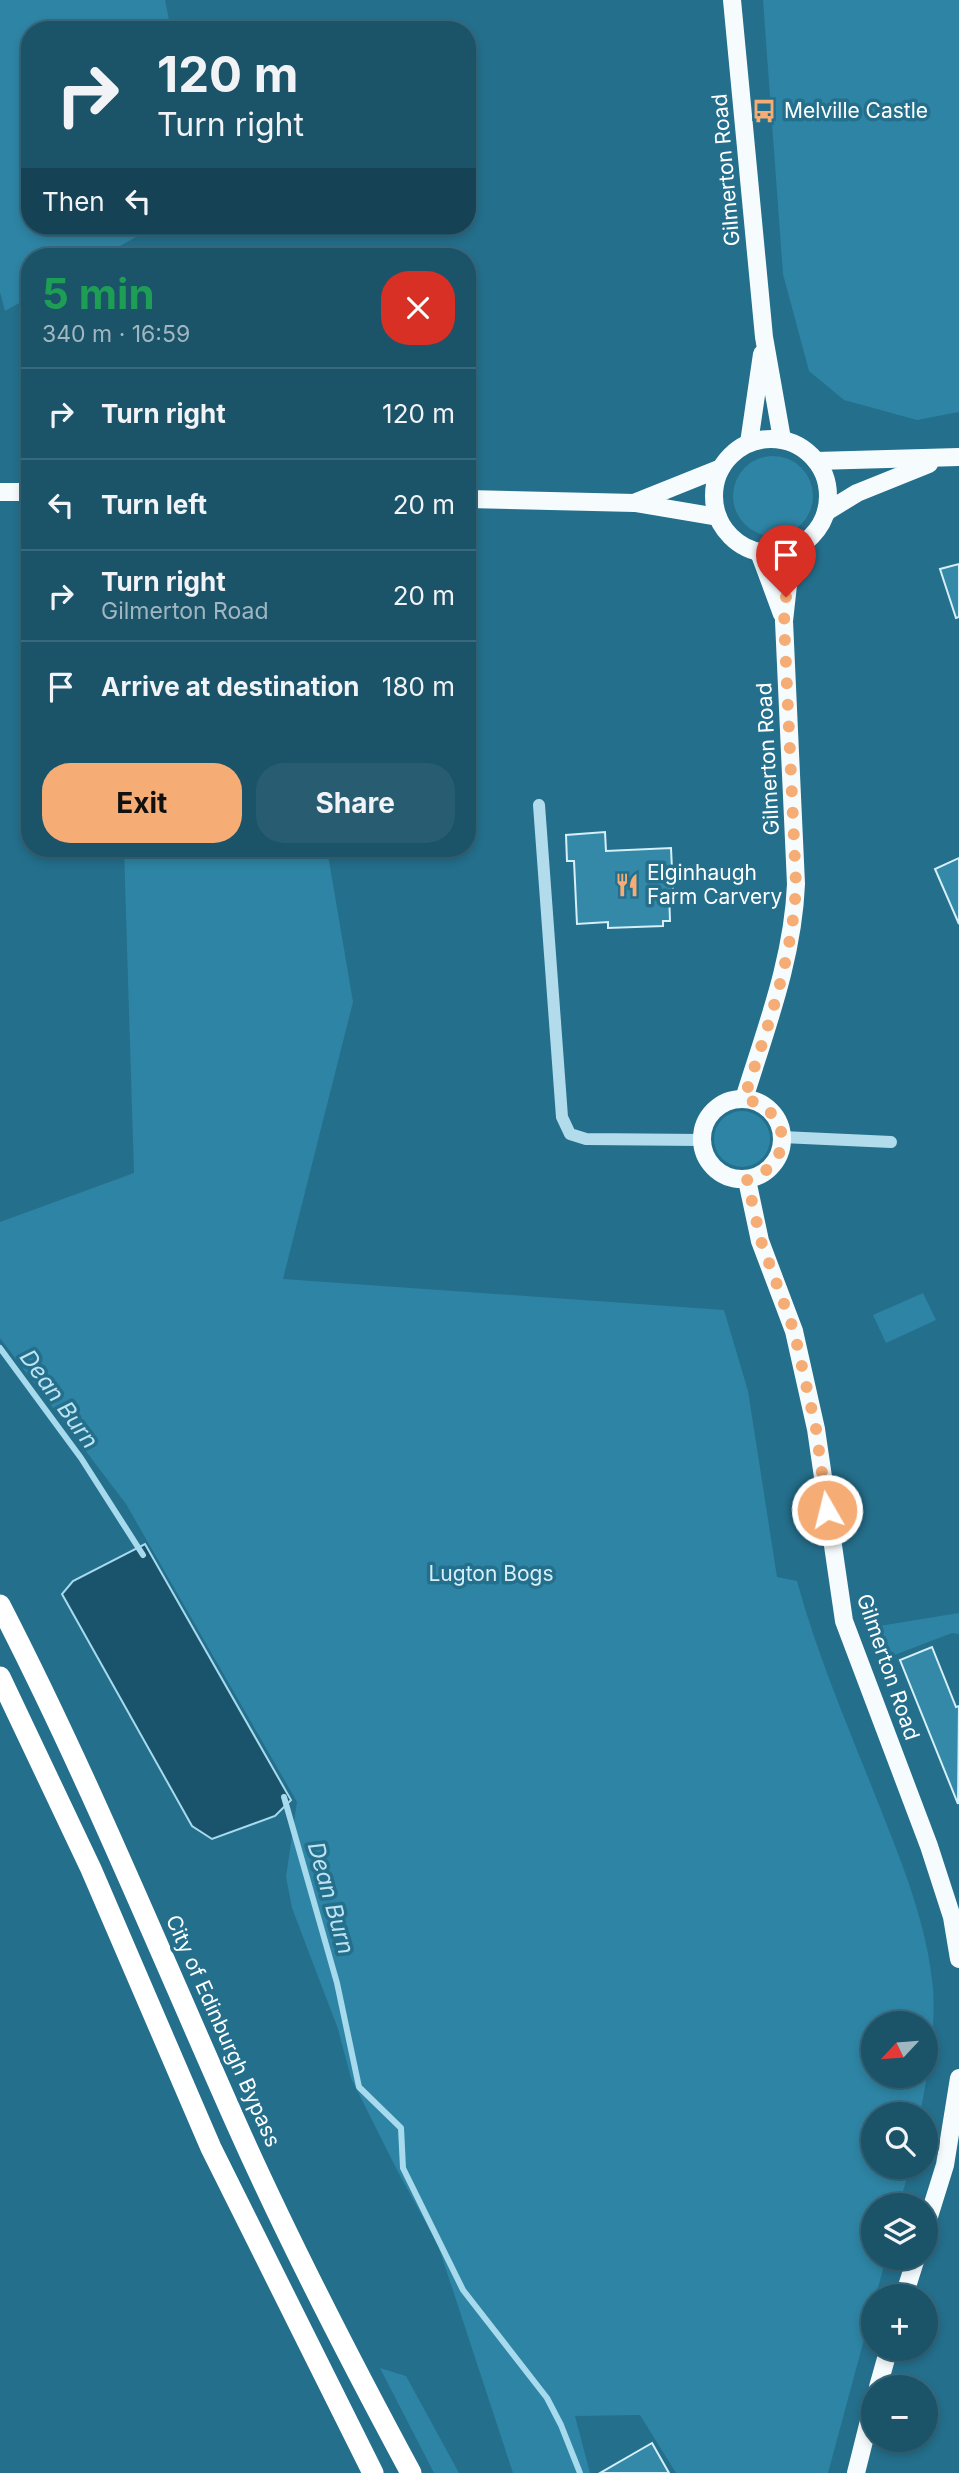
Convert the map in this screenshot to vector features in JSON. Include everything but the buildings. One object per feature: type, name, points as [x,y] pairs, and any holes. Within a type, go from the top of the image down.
[{"type":"highway","name":"City of Edinburgh Bypass","points":[[0,1605],[78,1761],[243,2138],[411,2473]]},
{"type":"highway","points":[[0,1677],[91,1869],[211,2148],[373,2473]]},
{"type":"main road","name":"Gilmerton Road","points":[[732,0],[764,337],[782,439]]},
{"type":"main road","name":"Gilmerton Road","points":[[749,443],[764,337]]},
{"type":"main road","points":[[782,439],[801,447],[824,472],[830,498],[826,512],[813,534],[792,549],[759,552],[734,539],[718,517],[714,484],[721,468],[733,453],[749,443],[782,439]]},
{"type":"main road","points":[[816,461],[938,460],[959,457]]},
{"type":"main road","points":[[826,512],[857,493],[938,460]]},
{"type":"main road","points":[[635,503],[721,468]]},
{"type":"main road","points":[[0,492],[21,492]]},
{"type":"main road","points":[[476,499],[635,503],[718,517]]},
{"type":"main road","name":"Gilmerton Road","points":[[744,1099],[788,959],[795,919],[796,884],[784,621],[792,549]]},
{"type":"main road","name":"Gilmerton Road","points":[[759,552],[784,621]]},
{"type":"main road","points":[[744,1099],[766,1107],[780,1126],[782,1137],[776,1160],[769,1169],[747,1180],[734,1179],[710,1165],[701,1140],[709,1115],[719,1106],[744,1099]]},
{"type":"main road","name":"Gilmerton Road","points":[[747,1180],[761,1241],[794,1331],[816,1429],[844,1620],[929,1846],[952,1917],[959,1959]]},
{"type":"main road","points":[[936,2193],[945,2165],[959,2078]]},
{"type":"main road","points":[[856,2473],[861,2452]]},
{"type":"street","points":[[539,805],[562,1117],[570,1134],[586,1139],[701,1140]]},
{"type":"street","points":[[782,1137],[891,1142]]},
{"type":"green space","points":[[0,0],[165,0],[169,21],[21,21],[21,235],[140,235],[116,248],[21,248],[21,302],[5,311],[0,292]]},
{"type":"green space","points":[[763,0],[959,0],[959,412],[917,420],[844,400],[809,371],[783,274]]},
{"type":"green space","points":[[773,456],[788,459],[801,468],[810,481],[813,496],[810,511],[801,524],[788,533],[773,536],[758,533],[745,524],[736,511],[733,496],[736,481],[745,468],[758,459]]},
{"type":"green space","name":"Lugton Bogs","points":[[124,857],[328,857],[353,1002],[283,1279],[724,1310],[748,1391],[777,1577],[797,1581],[825,1666],[912,1894],[925,1941],[933,1988],[934,2011],[861,2011],[861,2088],[924,2088],[922,2102],[861,2102],[861,2179],[907,2179],[902,2193],[861,2193],[861,2270],[883,2270],[879,2284],[861,2284],[861,2351],[828,2473],[676,2473],[640,2415],[575,2416],[590,2473],[513,2473],[438,2245],[351,2078],[338,2029],[292,1908],[286,1877],[297,1802],[126,1504],[0,1338],[0,1222],[134,1173]]},
{"type":"green space","points":[[742,1111],[753,1113],[762,1119],[768,1128],[768,1150],[762,1159],[753,1165],[742,1167],[731,1165],[722,1159],[716,1150],[714,1139],[716,1128],[722,1119],[731,1113]]},
{"type":"green space","points":[[923,1293],[936,1320],[886,1343],[873,1315]]},
{"type":"green space","points":[[959,1613],[959,1634],[952,1633],[884,1659],[879,1626]]},
{"type":"green space","points":[[380,2368],[406,2376],[459,2473],[434,2473]]},
{"type":"shaded area","points":[[145,1544],[291,1800],[275,1816],[212,1839],[192,1826],[62,1594],[73,1581]]},
{"type":"waterway","name":"Dean Burn","points":[[0,1348],[81,1458],[143,1555]]},
{"type":"waterway","name":"Dean Burn","points":[[284,1797],[337,1983],[359,2087],[401,2128],[403,2168],[463,2290],[547,2398],[580,2473]]},
{"type":"place","name":"Melville Castle","points":[[764,111]]},
{"type":"place","name":"Elginhaugh Farm Carvery","points":[[627,885]]},
{"type":"route","points":[[786,597],[784,621],[796,884],[795,919],[788,959],[744,1099],[755,1101],[774,1115],[782,1137],[781,1149],[769,1169],[747,1180],[761,1241],[794,1331],[816,1429],[827,1510]]}]
